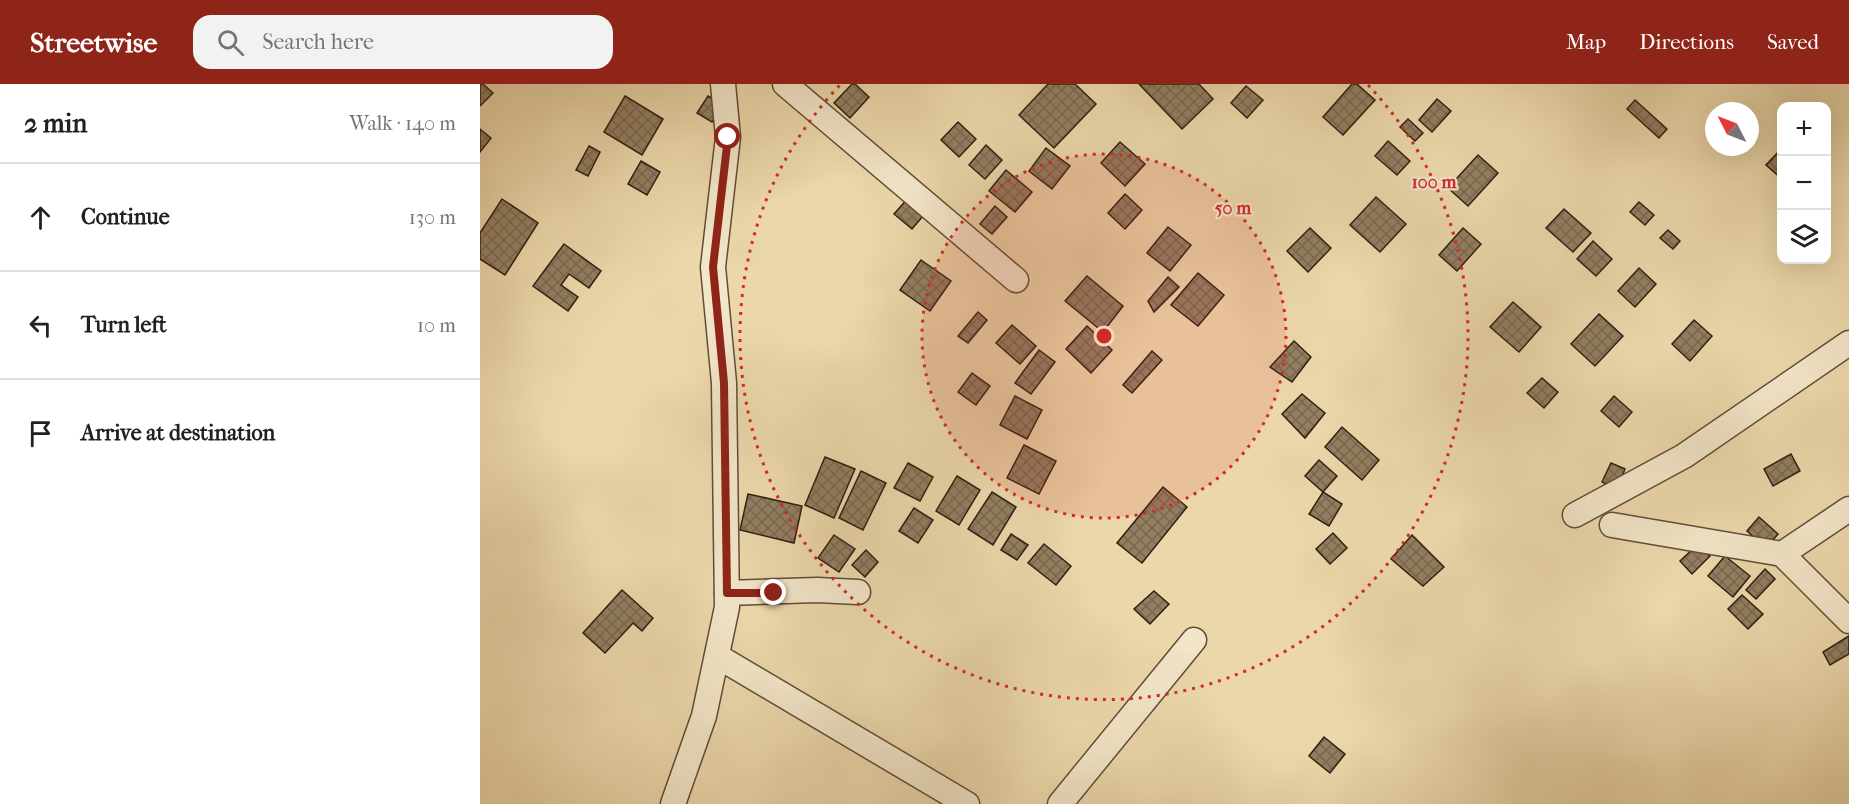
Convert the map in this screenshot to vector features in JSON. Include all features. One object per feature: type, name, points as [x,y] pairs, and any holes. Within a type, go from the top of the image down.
[{"type":"street","points":[[674,804],[705,717],[727,608],[724,383],[713,267],[728,137],[723,84]]},
{"type":"street","points":[[785,84],[1016,280]]},
{"type":"street","points":[[1575,515],[1684,456],[1849,343]]},
{"type":"street","points":[[1782,554],[1849,509]]},
{"type":"street","points":[[1612,525],[1782,554],[1849,621]]},
{"type":"street","points":[[727,593],[816,590],[858,592]]},
{"type":"street","points":[[1060,804],[1194,640]]},
{"type":"street","points":[[717,656],[967,804]]},
{"type":"building","points":[[480,84],[493,93],[480,106]]},
{"type":"building","points":[[852,84],[855,84],[869,97],[850,118],[834,103]]},
{"type":"building","points":[[1048,84],[1075,84],[1096,104],[1054,148],[1019,115]]},
{"type":"building","points":[[1139,84],[1199,84],[1213,99],[1182,129]]},
{"type":"building","points":[[1352,84],[1357,84],[1375,100],[1343,135],[1323,117]]},
{"type":"building","points":[[1246,86],[1263,100],[1247,118],[1231,103]]},
{"type":"building","points":[[625,96],[663,119],[642,155],[604,132]]},
{"type":"building","points":[[708,96],[723,105],[712,122],[697,113]]},
{"type":"building","points":[[1437,99],[1451,111],[1432,132],[1419,120]]},
{"type":"building","points":[[1635,100],[1667,129],[1659,138],[1627,109]]},
{"type":"building","points":[[1408,119],[1423,133],[1415,141],[1400,127]]},
{"type":"building","points":[[958,122],[976,139],[959,157],[941,140]]},
{"type":"building","points":[[480,129],[491,138],[480,152]]},
{"type":"building","points":[[1388,141],[1410,161],[1397,175],[1375,156]]},
{"type":"building","points":[[1120,142],[1145,164],[1125,186],[1101,163]]},
{"type":"building","points":[[986,145],[1002,160],[985,179],[969,165]]},
{"type":"building","points":[[589,146],[600,152],[588,176],[576,170]]},
{"type":"building","points":[[1046,148],[1070,166],[1052,189],[1029,171]]},
{"type":"building","points":[[1777,153],[1777,175],[1766,165]]},
{"type":"building","points":[[1478,155],[1498,173],[1468,206],[1448,188]]},
{"type":"building","points":[[641,161],[660,172],[647,195],[628,184]]},
{"type":"building","points":[[1006,170],[1032,192],[1015,212],[989,191]]},
{"type":"building","points":[[1125,194],[1142,210],[1125,229],[1108,213]]},
{"type":"building","points":[[910,196],[928,210],[912,229],[894,214]]},
{"type":"building","points":[[1376,197],[1406,224],[1380,252],[1350,225]]},
{"type":"building","points":[[502,199],[538,223],[505,275],[480,259],[480,233]]},
{"type":"building","points":[[1639,202],[1654,215],[1645,225],[1630,212]]},
{"type":"building","points":[[995,206],[1007,217],[992,234],[980,224]]},
{"type":"building","points":[[1564,209],[1591,233],[1573,252],[1546,228]]},
{"type":"building","points":[[1168,227],[1191,245],[1170,271],[1147,253]]},
{"type":"building","points":[[1310,228],[1331,248],[1308,272],[1287,251]]},
{"type":"building","points":[[1463,228],[1481,244],[1457,271],[1439,255]]},
{"type":"building","points":[[1668,230],[1680,241],[1673,249],[1660,238]]},
{"type":"building","points":[[1593,241],[1612,259],[1596,276],[1577,259]]},
{"type":"building","points":[[564,244],[601,271],[589,288],[569,274],[561,285],[578,297],[568,311],[533,286]]},
{"type":"building","points":[[921,260],[951,281],[930,311],[900,290]]},
{"type":"building","points":[[1639,268],[1656,284],[1635,307],[1618,291]]},
{"type":"building","points":[[1198,273],[1224,295],[1198,326],[1171,305]]},
{"type":"building","points":[[1087,276],[1123,306],[1103,332],[1065,301]]},
{"type":"building","points":[[1168,277],[1179,287],[1154,312],[1148,301]]},
{"type":"building","points":[[1513,302],[1541,327],[1519,352],[1490,327]]},
{"type":"building","points":[[978,312],[987,320],[968,343],[958,336]]},
{"type":"building","points":[[1599,314],[1623,336],[1595,366],[1571,344]]},
{"type":"building","points":[[1694,320],[1712,336],[1690,361],[1672,344]]},
{"type":"building","points":[[1012,325],[1036,346],[1020,364],[996,343]]},
{"type":"building","points":[[1087,326],[1112,350],[1091,373],[1066,349]]},
{"type":"building","points":[[1294,341],[1311,357],[1292,382],[1270,367]]},
{"type":"building","points":[[1039,350],[1055,362],[1031,394],[1015,383]]},
{"type":"building","points":[[1152,351],[1162,360],[1132,393],[1123,385]]},
{"type":"building","points":[[972,373],[990,386],[976,405],[958,392]]},
{"type":"building","points":[[1542,378],[1558,392],[1544,408],[1527,393]]},
{"type":"building","points":[[1302,394],[1325,413],[1305,438],[1282,414]]},
{"type":"building","points":[[1015,396],[1042,410],[1027,439],[1000,425]]},
{"type":"building","points":[[1614,396],[1632,412],[1619,427],[1601,411]]},
{"type":"building","points":[[1342,427],[1379,460],[1362,480],[1325,447]]},
{"type":"building","points":[[1024,445],[1056,461],[1039,494],[1007,478]]},
{"type":"building","points":[[1791,454],[1800,471],[1773,486],[1764,469]]},
{"type":"building","points":[[825,457],[855,469],[834,518],[805,505]]},
{"type":"building","points":[[1319,460],[1337,476],[1323,492],[1305,476]]},
{"type":"building","points":[[908,463],[933,477],[920,501],[894,488]]},
{"type":"building","points":[[1611,463],[1625,469],[1617,489],[1602,482]]},
{"type":"building","points":[[861,471],[886,483],[863,530],[839,518]]},
{"type":"building","points":[[957,476],[980,490],[959,525],[936,511]]},
{"type":"building","points":[[1163,487],[1187,507],[1142,563],[1117,543]]},
{"type":"building","points":[[992,492],[1016,507],[993,545],[968,529]]},
{"type":"building","points":[[1323,492],[1342,504],[1329,526],[1309,514]]},
{"type":"building","points":[[748,494],[802,506],[794,543],[740,530]]},
{"type":"building","points":[[914,508],[933,520],[918,543],[899,531]]},
{"type":"building","points":[[1759,517],[1778,534],[1766,548],[1747,531]]},
{"type":"building","points":[[1333,533],[1347,548],[1330,564],[1316,549]]},
{"type":"building","points":[[1011,534],[1028,545],[1017,560],[1001,550]]},
{"type":"building","points":[[834,535],[855,549],[839,572],[818,558]]},
{"type":"building","points":[[1412,535],[1444,567],[1423,586],[1391,559]]},
{"type":"building","points":[[1044,544],[1071,566],[1056,585],[1028,563]]},
{"type":"building","points":[[1698,544],[1710,556],[1692,574],[1680,561]]},
{"type":"building","points":[[866,550],[878,562],[865,577],[852,565]]},
{"type":"building","points":[[1725,556],[1750,576],[1733,597],[1708,576]]},
{"type":"building","points":[[1765,569],[1775,579],[1756,599],[1746,590]]},
{"type":"building","points":[[622,590],[653,618],[642,631],[633,623],[605,653],[583,633]]},
{"type":"building","points":[[1154,591],[1169,604],[1150,624],[1134,609]]},
{"type":"building","points":[[1742,595],[1763,614],[1748,629],[1728,609]]},
{"type":"building","points":[[1849,636],[1849,654],[1830,665],[1823,652]]},
{"type":"building","points":[[1324,737],[1345,754],[1330,773],[1309,756]]},
{"type":"route","points":[[728,137],[713,267],[724,383],[727,593],[774,593]]}]
